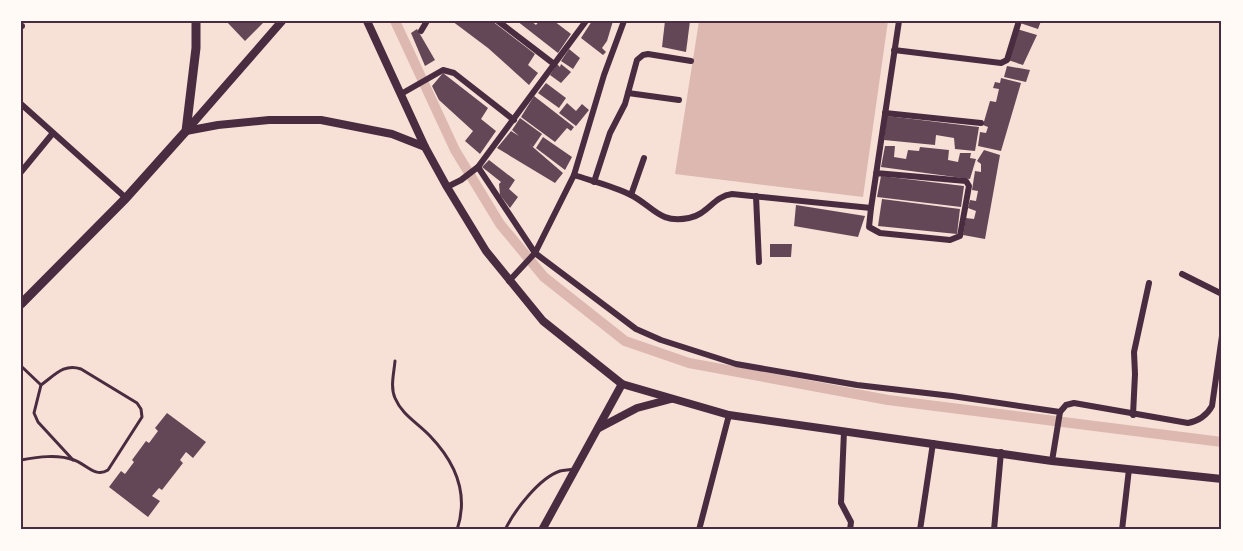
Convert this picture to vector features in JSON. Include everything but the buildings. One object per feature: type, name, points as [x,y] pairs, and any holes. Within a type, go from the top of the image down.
[{"type":"main road","points":[[21,304],[126,198],[186,131],[196,48],[196,21]]},
{"type":"street","points":[[186,131],[282,21]]},
{"type":"street","points":[[367,21],[425,147],[486,251],[543,321],[622,384],[729,415],[1052,461],[1222,479]]},
{"type":"street","points":[[421,31],[427,21]]},
{"type":"street","points":[[498,21],[554,64]]},
{"type":"street","points":[[447,187],[476,169],[586,21]]},
{"type":"street","points":[[510,281],[533,255],[574,175],[604,75],[624,21]]},
{"type":"street","points":[[876,173],[966,181],[969,186],[962,230],[958,238],[950,240],[880,233],[869,227],[876,173],[899,21]]},
{"type":"street","points":[[894,50],[1001,63],[1006,60],[1019,21]]},
{"type":"street","points":[[594,182],[610,133],[622,114],[637,60],[643,55],[691,61]]},
{"type":"street","points":[[401,94],[443,70],[454,73],[513,120]]},
{"type":"street","points":[[628,93],[679,100]]},
{"type":"street","points":[[21,104],[126,198]]},
{"type":"street","points":[[885,112],[981,123]]},
{"type":"street","points":[[186,131],[269,120],[321,120],[392,134],[425,147]]},
{"type":"street","points":[[21,172],[53,133]]},
{"type":"street","points":[[631,195],[644,158]]},
{"type":"street","points":[[476,169],[533,255],[636,329],[701,355],[736,364],[857,385],[952,396],[1059,416]]},
{"type":"street","points":[[574,175],[631,195],[663,218],[682,220],[695,217],[724,195],[732,194],[871,208]]},
{"type":"street","points":[[756,196],[759,262]]},
{"type":"street","points":[[1182,274],[1222,294]]},
{"type":"street","points":[[1133,415],[1134,352],[1149,283]]},
{"type":"street","points":[[1052,461],[1059,416],[1066,405],[1074,404],[1188,423],[1194,422],[1210,411],[1222,336]]},
{"type":"street","points":[[542,530],[622,384]]},
{"type":"street","points":[[597,429],[637,408],[672,399]]},
{"type":"street","points":[[699,530],[729,415]]},
{"type":"street","points":[[844,431],[841,503],[851,522],[850,530]]},
{"type":"street","points":[[920,530],[933,443]]},
{"type":"street","points":[[994,530],[1001,452]]},
{"type":"street","points":[[1122,530],[1129,469]]},
{"type":"lane","points":[[395,361],[392,386],[395,398],[413,422],[429,435],[450,462],[457,477],[463,506],[457,530]]},
{"type":"lane","points":[[21,366],[41,385]]},
{"type":"lane","points":[[72,366],[137,403],[142,417],[108,470],[98,473],[74,460],[38,422],[34,413],[41,385],[63,369],[72,366]]},
{"type":"lane","points":[[21,460],[47,456],[74,460]]},
{"type":"lane","points":[[505,530],[517,508],[535,489],[559,471],[576,469]]},
{"type":"shaded area","points":[[699,21],[888,21],[863,197],[675,174]]},
{"type":"waterway","points":[[395,21],[455,150],[500,224],[544,277],[625,341],[689,363],[888,400],[1222,442]]}]
